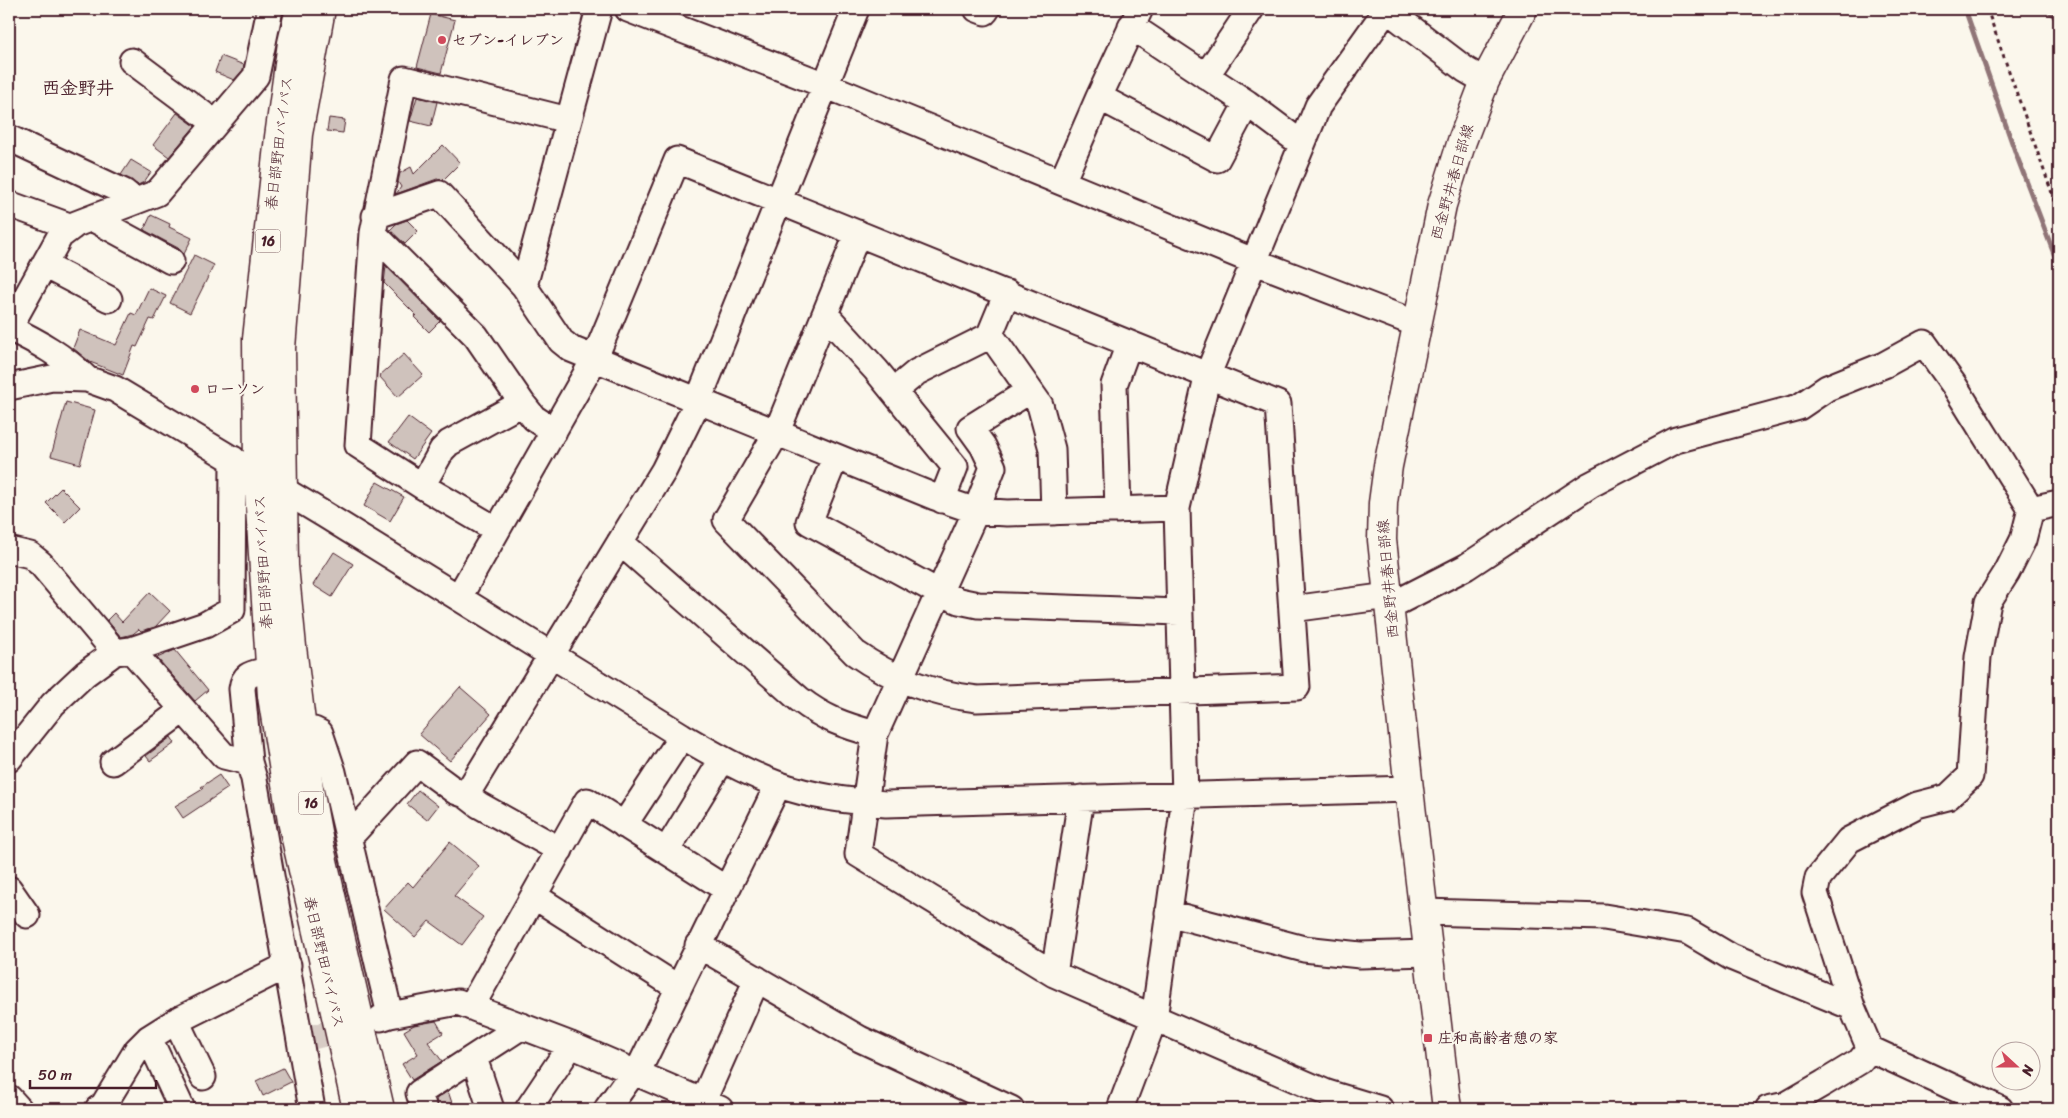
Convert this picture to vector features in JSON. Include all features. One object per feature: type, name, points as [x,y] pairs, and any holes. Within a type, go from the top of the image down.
[{"type":"main road","name":"春日部野田バイパス","points":[[300,9],[292,43],[279,136],[257,339],[258,475],[272,696],[292,821],[357,1109]]},
{"type":"main road","name":"春日部野田バイパス","points":[[322,9],[297,144],[281,348],[284,566],[310,732],[308,789],[380,1109]]},
{"type":"main road","name":"西金野井春日部線","points":[[1447,1109],[1408,789],[1382,540],[1383,503],[1388,466],[1442,205],[1462,140],[1484,81],[1523,9]]},
{"type":"street","points":[[87,380],[68,361],[43,345],[9,328],[60,236],[82,222],[157,193],[256,76],[270,9]]},
{"type":"street","points":[[524,286],[598,9]]},
{"type":"street","points":[[628,9],[825,85],[1253,261],[1417,324]]},
{"type":"street","points":[[466,796],[664,470],[698,401],[856,9]]},
{"type":"street","points":[[977,9],[985,12],[987,9]]},
{"type":"street","points":[[1206,76],[1251,9]]},
{"type":"street","points":[[1120,1109],[1154,1019],[1185,797],[1184,690],[1179,612],[1177,508],[1208,374],[1318,106],[1387,9],[1466,70],[1484,81]]},
{"type":"street","points":[[1062,182],[1135,18],[1206,76],[1302,144]]},
{"type":"street","points":[[132,61],[216,123]]},
{"type":"street","points":[[497,530],[358,446],[374,224],[404,79],[568,120]]},
{"type":"street","points":[[1099,96],[1217,159],[1246,104]]},
{"type":"street","points":[[9,138],[124,192],[135,201]]},
{"type":"street","points":[[459,597],[594,360],[677,160],[778,200],[1006,293],[1128,344],[1208,374],[1278,404],[1297,687],[977,699],[928,691],[874,666],[856,652],[726,520],[776,434],[858,233]]},
{"type":"street","points":[[374,224],[439,194],[524,286],[560,341],[571,349],[594,360],[942,500],[976,511],[1008,513],[1177,508]]},
{"type":"street","points":[[9,204],[82,222],[171,262]]},
{"type":"street","points":[[374,224],[476,336],[534,418],[554,431]]},
{"type":"street","points":[[44,264],[109,299]]},
{"type":"street","points":[[894,391],[917,372],[991,335],[1006,293]]},
{"type":"street","points":[[825,314],[894,391],[955,467],[942,500]]},
{"type":"street","points":[[991,335],[1040,405],[1052,449],[1054,512]]},
{"type":"street","points":[[1292,609],[1389,601],[1466,567],[1590,485],[1676,440],[1799,406],[1827,388],[1884,365],[1924,343],[1954,384],[2031,509],[2023,540],[2007,572],[1988,602],[1978,657],[1970,776],[1948,797],[1917,805],[1849,840],[1818,878],[1815,892],[1852,1007],[1870,1049],[2000,1109]]},
{"type":"street","points":[[1118,510],[1114,385],[1128,344]]},
{"type":"street","points":[[9,387],[52,378],[87,380],[115,389],[234,459],[722,760],[778,785],[810,794],[886,804],[1185,797],[1408,789]]},
{"type":"street","points":[[1029,391],[970,428],[984,446],[994,467],[875,734],[858,854],[1054,974],[1327,1093],[1380,1109]]},
{"type":"street","points":[[422,486],[442,450],[450,443],[522,403]]},
{"type":"street","points":[[835,458],[809,522],[938,592],[959,601],[978,605],[1179,612]]},
{"type":"street","points":[[9,759],[53,704],[85,674],[123,651],[205,625],[232,610],[234,459]]},
{"type":"street","points":[[2031,509],[2059,503]]},
{"type":"street","points":[[620,542],[811,708],[839,724],[875,734]]},
{"type":"street","points":[[9,550],[30,555],[41,564],[123,651],[183,710],[224,756],[249,762]]},
{"type":"street","points":[[269,670],[248,675],[243,680],[242,689],[249,762],[254,779],[288,965],[289,981],[307,1039],[312,1109]]},
{"type":"street","points":[[113,762],[183,710]]},
{"type":"street","points":[[310,732],[333,772],[385,1017],[458,1002],[571,1045],[705,1105],[757,979]]},
{"type":"street","points":[[624,825],[682,736]]},
{"type":"street","points":[[667,850],[722,760]]},
{"type":"street","points":[[355,831],[417,763],[455,791],[560,850]]},
{"type":"street","points":[[607,1109],[634,1072],[778,785]]},
{"type":"street","points":[[1054,974],[1081,798]]},
{"type":"street","points":[[471,1007],[587,801],[726,889]]},
{"type":"street","points":[[9,889],[26,915]]},
{"type":"street","points":[[534,896],[678,987]]},
{"type":"street","points":[[1423,912],[1604,917],[1686,931],[1731,957],[1852,1007]]},
{"type":"street","points":[[1168,913],[1304,949],[1360,955],[1428,953]]},
{"type":"street","points":[[698,945],[860,1039],[985,1104],[1010,1109]]},
{"type":"street","points":[[102,1108],[137,1050],[149,1038],[176,1021],[288,965]]},
{"type":"street","points":[[176,1021],[204,1078]]},
{"type":"street","points":[[424,1109],[419,1094],[522,1026]]},
{"type":"street","points":[[149,1038],[182,1109]]},
{"type":"street","points":[[528,1109],[571,1045]]},
{"type":"street","points":[[1768,1109],[1786,1105],[1824,1083],[1860,1061],[1870,1049]]},
{"type":"street","points":[[474,1058],[491,1109]]},
{"type":"street","points":[[9,1098],[19,1109]]},
{"type":"path","points":[[1987,9],[2059,213]]},
{"type":"building","points":[[431,14],[455,20],[441,73],[417,67]]},
{"type":"building","points":[[221,56],[244,65],[243,70],[234,80],[215,72]]},
{"type":"building","points":[[417,97],[437,102],[431,126],[410,121]]},
{"type":"building","points":[[177,113],[195,126],[169,157],[153,145]]},
{"type":"building","points":[[329,118],[345,120],[343,133],[327,131]]},
{"type":"building","points":[[443,145],[460,163],[443,180],[437,179],[396,194],[401,187],[398,182],[400,173],[411,167],[414,174]]},
{"type":"building","points":[[131,160],[151,172],[144,182],[138,185],[121,175]]},
{"type":"building","points":[[151,215],[170,224],[169,227],[192,238],[184,254],[178,248],[144,230]]},
{"type":"building","points":[[407,220],[418,231],[405,244],[390,230],[396,224]]},
{"type":"building","points":[[194,255],[214,265],[190,313],[170,303]]},
{"type":"building","points":[[386,266],[440,321],[429,332],[414,317],[416,315],[384,283]]},
{"type":"building","points":[[149,288],[166,296],[154,320],[150,319],[137,347],[134,346],[123,375],[90,362],[73,348],[80,330],[116,345],[131,313],[136,315]]},
{"type":"building","points":[[404,354],[423,375],[398,397],[379,376]]},
{"type":"building","points":[[66,402],[95,410],[80,464],[51,456]]},
{"type":"building","points":[[408,417],[431,434],[413,459],[389,442]]},
{"type":"building","points":[[377,482],[404,497],[390,521],[364,506]]},
{"type":"building","points":[[61,488],[80,507],[65,522],[46,503]]},
{"type":"building","points":[[334,552],[353,564],[332,597],[313,585]]},
{"type":"building","points":[[150,592],[170,611],[155,627],[141,631],[139,629],[133,634],[121,637],[107,620],[114,613],[122,622]]},
{"type":"building","points":[[175,650],[208,690],[195,701],[157,658]]},
{"type":"building","points":[[460,687],[491,714],[450,761],[419,734]]},
{"type":"building","points":[[171,737],[175,743],[150,761],[146,756]]},
{"type":"building","points":[[219,775],[228,788],[183,818],[175,806],[203,789],[201,787]]},
{"type":"building","points":[[418,790],[438,806],[427,820],[407,804]]},
{"type":"building","points":[[450,842],[479,866],[454,896],[483,917],[462,945],[429,921],[415,937],[384,909],[408,882],[413,887]]},
{"type":"building","points":[[436,1021],[443,1033],[428,1042],[442,1061],[412,1080],[402,1064],[418,1054],[404,1031],[414,1025]]},
{"type":"building","points":[[283,1068],[291,1082],[263,1096],[256,1081]]},
{"type":"building","points":[[448,1091],[454,1109],[438,1109],[436,1099]]},
{"type":"waterway","points":[[1965,9],[2016,154],[2059,267]]},
{"type":"waterway","points":[[2047,9],[2059,21]]},
{"type":"tunnel","points":[[313,1037],[359,1025]]},
{"type":"place","name":"セブン-イレブン","points":[[442,40]]},
{"type":"place","name":"ローソン","points":[[195,389]]},
{"type":"place","name":"庄和高齢者憩の家","points":[[1428,1038]]},
{"type":"district","name":"西金野井","points":[[78,88]]}]
